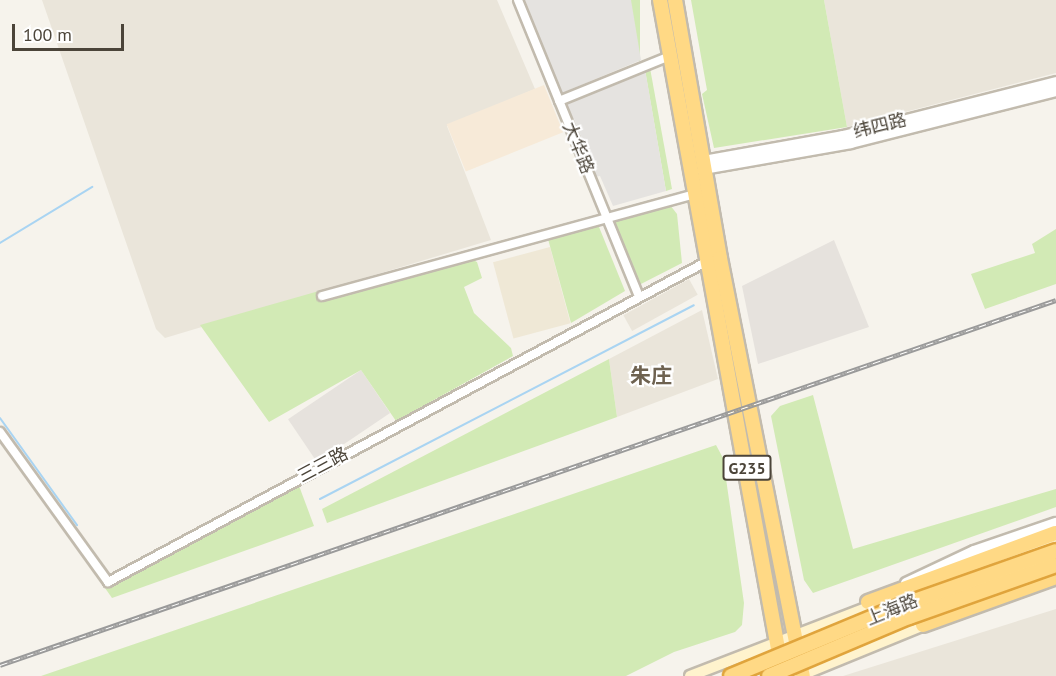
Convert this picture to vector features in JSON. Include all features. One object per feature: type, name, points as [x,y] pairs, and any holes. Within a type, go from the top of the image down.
[{"type":"highway","name":"G235","points":[[660,0],[783,676]]},
{"type":"highway","name":"G235","points":[[675,0],[704,165],[801,631],[802,675]]},
{"type":"highway","points":[[868,602],[976,560],[1056,533]]},
{"type":"highway","name":"上海路","points":[[731,676],[900,606],[1056,551]]},
{"type":"highway","name":"上海路","points":[[769,676],[909,617],[1056,565]]},
{"type":"highway","points":[[923,625],[1056,577]]},
{"type":"main road","name":"上海路","points":[[690,676],[801,631],[1056,541]]},
{"type":"main road","name":"上海路","points":[[802,675],[923,625],[1056,582]]},
{"type":"street","name":"大华路","points":[[518,0],[639,296]]},
{"type":"street","points":[[559,101],[669,56]]},
{"type":"street","name":"纬四路","points":[[704,165],[843,136],[1056,82]]},
{"type":"street","name":"纬四路","points":[[704,165],[851,142],[1056,91]]},
{"type":"street","points":[[322,296],[695,194]]},
{"type":"street","name":"三三路","points":[[0,432],[108,582],[702,264]]},
{"type":"street","name":"上海路","points":[[801,631],[868,602],[944,564],[1056,523]]},
{"type":"shaded area","points":[[42,0],[497,0],[535,89],[447,126],[491,240],[165,338],[156,329]]},
{"type":"shaded area","points":[[525,0],[631,0],[641,60],[562,93]]},
{"type":"shaded area","points":[[824,0],[1056,0],[1056,73],[847,127]]},
{"type":"shaded area","points":[[645,69],[666,191],[613,206],[600,176],[595,177],[566,105]]},
{"type":"shaded area","points":[[544,85],[563,132],[466,172],[447,124]]},
{"type":"shaded area","points":[[834,240],[869,327],[758,364],[742,286]]},
{"type":"shaded area","points":[[550,247],[570,323],[513,339],[493,262]]},
{"type":"shaded area","points":[[689,279],[698,295],[632,331],[623,315]]},
{"type":"shaded area","points":[[702,310],[718,379],[617,417],[609,359]]},
{"type":"shaded area","points":[[361,370],[390,413],[317,462],[288,419]]},
{"type":"shaded area","points":[[1056,609],[1056,676],[843,676]]},
{"type":"green space","points":[[631,0],[640,0],[640,61],[631,61]]},
{"type":"green space","points":[[691,0],[824,0],[847,127],[714,148],[702,94],[707,90]]},
{"type":"green space","points":[[650,68],[672,189],[666,191],[645,70]]},
{"type":"green space","points":[[670,205],[677,214],[682,263],[639,285],[613,220]]},
{"type":"green space","points":[[595,226],[599,227],[625,291],[571,323],[548,239]]},
{"type":"green space","points":[[1056,229],[1056,284],[985,309],[971,274],[1035,253],[1032,244]]},
{"type":"green space","points":[[471,259],[477,262],[482,278],[464,287],[474,313],[511,348],[513,356],[396,421],[361,370],[269,422],[200,325],[319,291],[321,298]]},
{"type":"green space","points":[[609,359],[617,417],[327,523],[322,509]]},
{"type":"green space","points":[[813,395],[853,549],[1056,489],[1056,507],[813,593],[804,580],[771,416],[780,406]]},
{"type":"green space","points":[[716,445],[723,458],[744,603],[742,625],[735,632],[674,652],[626,676],[41,676]]},
{"type":"green space","points":[[298,483],[314,526],[112,598],[105,588]]},
{"type":"waterway","points":[[0,243],[92,187]]},
{"type":"waterway","points":[[320,499],[694,305]]},
{"type":"waterway","points":[[0,418],[77,525]]},
{"type":"railway","points":[[0,665],[1056,300]]},
{"type":"district","name":"朱庄","points":[[651,376]]}]
